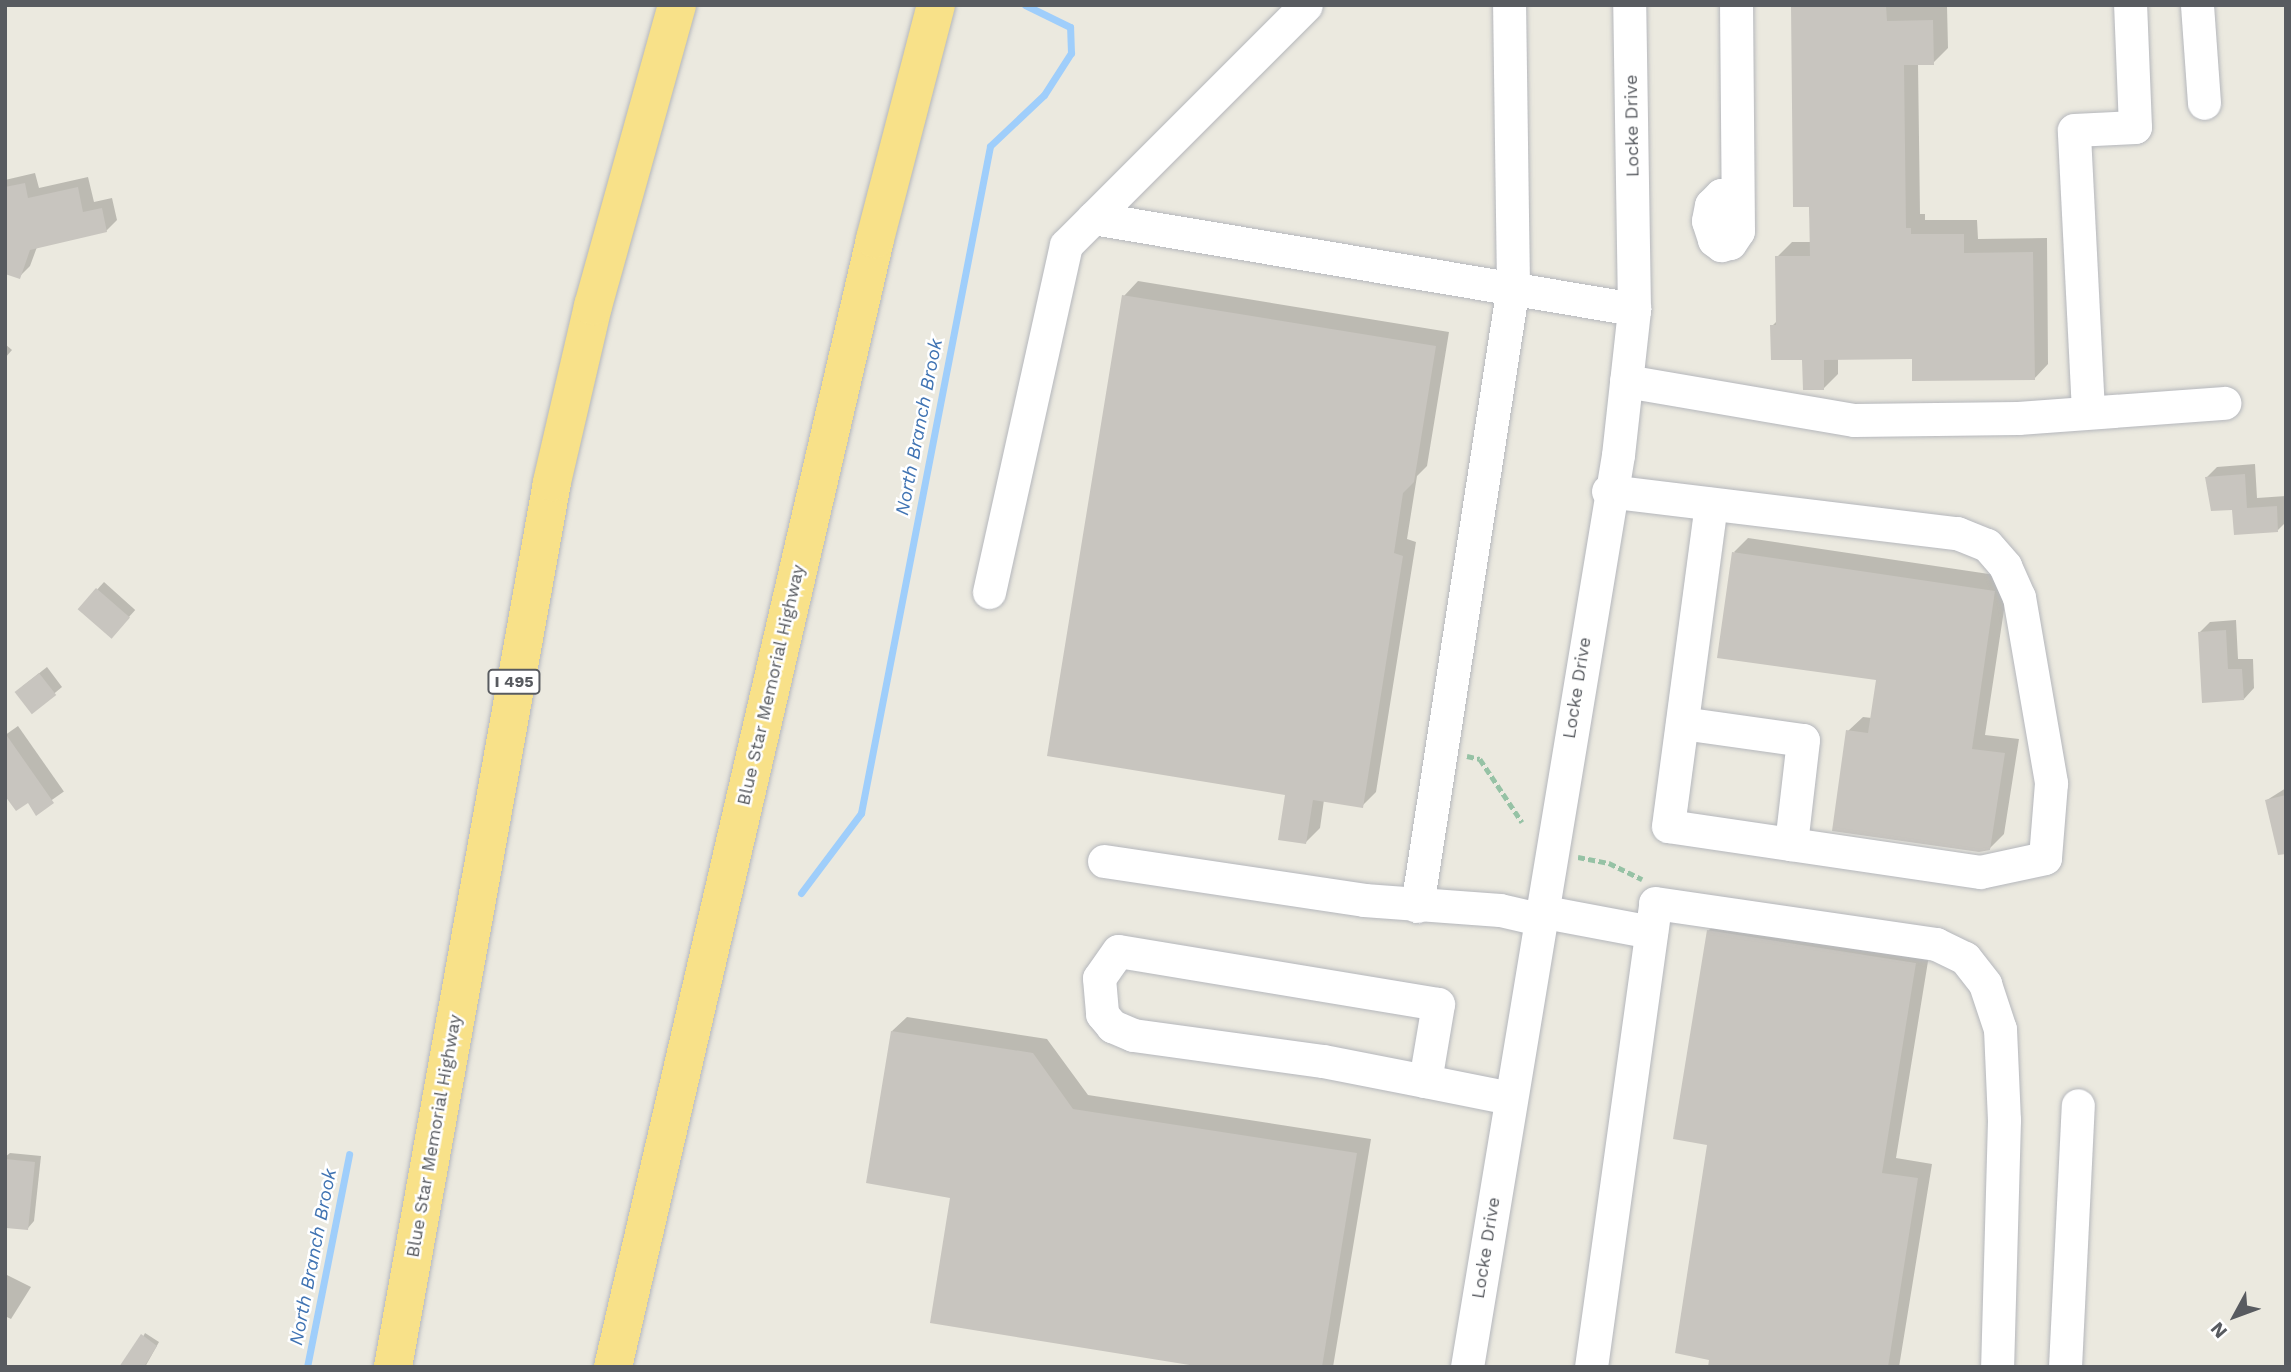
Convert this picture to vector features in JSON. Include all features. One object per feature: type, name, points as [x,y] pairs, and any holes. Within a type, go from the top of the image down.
[{"type":"highway","name":"Blue Star Memorial Highway","points":[[393,1367],[552,482],[593,306],[677,5]]},
{"type":"highway","name":"Blue Star Memorial Highway","points":[[613,1367],[875,239],[936,5]]},
{"type":"street","points":[[989,592],[1066,245],[1306,5]]},
{"type":"street","points":[[1417,906],[1513,286],[1509,5]]},
{"type":"street","name":"Locke Drive","points":[[1467,1367],[1626,381],[1634,309],[1629,5]]},
{"type":"street","points":[[1734,197],[1736,5]]},
{"type":"street","points":[[2088,411],[2074,130],[2135,127],[2130,5]]},
{"type":"street","points":[[2197,5],[2204,103]]},
{"type":"street","points":[[1093,218],[1513,286],[1634,309]]},
{"type":"street","points":[[1626,381],[1854,420],[2018,418],[2224,402]]},
{"type":"street","points":[[1608,491],[1957,533],[1987,545],[2005,566],[2019,597],[2051,783],[2045,858],[1980,872],[1668,826],[1711,504]]},
{"type":"street","points":[[1682,723],[1803,740],[1791,844]]},
{"type":"street","points":[[1104,861],[1417,906],[1540,915],[1653,918],[1936,944],[1965,958],[1985,984],[2000,1028],[2004,1120],[1997,1367]]},
{"type":"street","points":[[1591,1367],[1653,918]]},
{"type":"street","points":[[1424,1081],[1438,1004],[1118,951],[1099,978],[1102,1014],[1112,1026],[1133,1035],[1323,1060],[1424,1081],[1510,1098]]},
{"type":"street","points":[[2065,1367],[2078,1104]]},
{"type":"path","points":[[1480,759],[1522,822]]},
{"type":"path","points":[[1575,856],[1609,863],[1640,877],[1654,893],[1653,918]]},
{"type":"building","points":[[1791,5],[1886,5],[1887,21],[1933,20],[1934,65],[1904,65],[1906,228],[1911,228],[1911,234],[1964,234],[1964,253],[2033,252],[2035,380],[1912,381],[1912,359],[1824,360],[1824,390],[1803,390],[1802,360],[1771,360],[1770,325],[1776,325],[1775,256],[1810,256],[1809,207],[1793,207]]},
{"type":"building","points":[[25,183],[28,198],[78,187],[83,212],[102,208],[107,232],[30,250],[20,279],[5,274],[5,187]]},
{"type":"building","points":[[1122,295],[1436,346],[1414,482],[1403,493],[1394,553],[1403,556],[1363,808],[1313,800],[1306,844],[1278,840],[1285,795],[1047,756]]},
{"type":"building","points":[[2245,474],[2247,508],[2277,506],[2278,532],[2234,535],[2232,510],[2211,511],[2205,477]]},
{"type":"building","points":[[1732,552],[1995,591],[1972,749],[2005,753],[1990,850],[1979,852],[1832,831],[1846,730],[1868,733],[1876,680],[1717,658]]},
{"type":"building","points":[[96,588],[130,618],[112,639],[78,609]]},
{"type":"building","points":[[2226,630],[2228,669],[2242,669],[2244,700],[2202,703],[2198,632]]},
{"type":"building","points":[[39,673],[56,695],[32,714],[15,692]]},
{"type":"building","points":[[5,733],[54,803],[36,816],[28,803],[16,811],[5,796]]},
{"type":"building","points":[[2286,795],[2286,854],[2278,855],[2265,800]]},
{"type":"building","points":[[1707,930],[1916,963],[1882,1173],[1918,1178],[1888,1367],[1708,1367],[1709,1360],[1675,1353],[1707,1145],[1673,1139]]},
{"type":"building","points":[[891,1031],[1033,1053],[1073,1109],[1357,1153],[1322,1367],[1202,1367],[930,1323],[950,1198],[866,1183]]},
{"type":"building","points":[[5,1159],[35,1162],[28,1230],[6,1228]]},
{"type":"building","points":[[141,1334],[157,1346],[144,1367],[119,1367]]},
{"type":"waterway","name":"North Branch Brook","points":[[801,893],[861,813],[990,146],[1044,95],[1071,53],[1070,27],[1025,5]]},
{"type":"waterway","name":"North Branch Brook","points":[[307,1367],[349,1154]]}]
